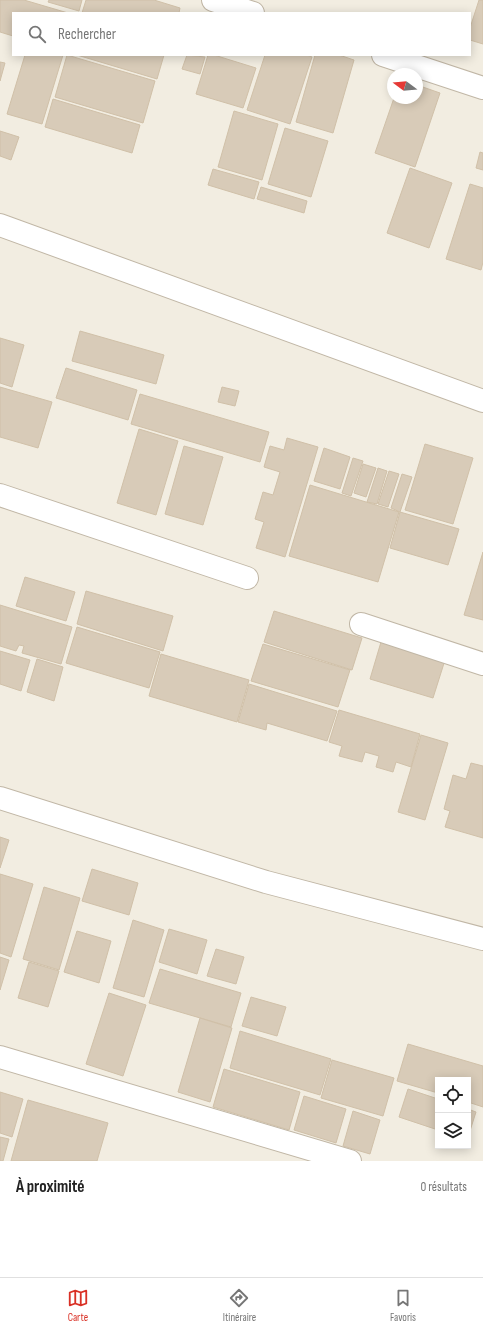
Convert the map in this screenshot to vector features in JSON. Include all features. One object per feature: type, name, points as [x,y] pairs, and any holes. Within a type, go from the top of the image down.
[{"type":"street","points":[[213,0],[250,12]]},
{"type":"street","points":[[386,56],[483,88]]},
{"type":"street","points":[[0,224],[483,401]]},
{"type":"street","points":[[0,495],[246,578]]},
{"type":"street","points":[[361,624],[483,664]]},
{"type":"street","points":[[0,798],[266,882],[483,939]]},
{"type":"street","points":[[0,1057],[350,1161]]},
{"type":"building","points":[[0,0],[24,0],[65,12],[12,12],[12,36],[0,32]]},
{"type":"building","points":[[49,0],[82,0],[79,11],[48,2]]},
{"type":"building","points":[[86,0],[154,0],[180,8],[179,12],[82,12]]},
{"type":"building","points":[[479,0],[483,0],[483,44],[471,40],[471,25]]},
{"type":"building","points":[[25,56],[63,56],[42,124],[7,114]]},
{"type":"building","points":[[67,56],[155,81],[143,123],[55,97]]},
{"type":"building","points":[[80,56],[164,56],[157,79]]},
{"type":"building","points":[[187,56],[205,57],[200,74],[182,69]]},
{"type":"building","points":[[208,56],[217,56],[256,68],[243,108],[196,94]]},
{"type":"building","points":[[265,56],[312,57],[290,124],[247,110]]},
{"type":"building","points":[[315,56],[342,56],[354,60],[333,133],[296,122]]},
{"type":"building","points":[[0,62],[5,63],[0,81]]},
{"type":"building","points":[[423,87],[440,93],[415,167],[375,153],[392,104],[423,104]]},
{"type":"building","points":[[53,99],[140,125],[132,153],[45,127]]},
{"type":"building","points":[[234,111],[278,124],[262,180],[218,167]]},
{"type":"building","points":[[285,128],[328,141],[311,197],[268,184]]},
{"type":"building","points":[[0,131],[19,137],[11,160],[0,156]]},
{"type":"building","points":[[480,152],[483,153],[483,170],[476,168]]},
{"type":"building","points":[[410,168],[452,183],[429,248],[387,233]]},
{"type":"building","points":[[213,169],[259,182],[254,199],[208,185]]},
{"type":"building","points":[[470,184],[483,188],[483,262],[481,270],[446,259]]},
{"type":"building","points":[[261,187],[307,201],[304,213],[257,199]]},
{"type":"building","points":[[80,331],[164,355],[156,384],[72,361]]},
{"type":"building","points":[[0,338],[24,345],[12,387],[0,383]]},
{"type":"building","points":[[66,368],[137,390],[128,420],[56,398]]},
{"type":"building","points":[[0,387],[52,402],[38,448],[0,437]]},
{"type":"building","points":[[222,387],[239,391],[235,406],[218,402]]},
{"type":"building","points":[[140,394],[269,432],[260,462],[131,424]]},
{"type":"building","points":[[139,429],[178,441],[156,515],[117,503]]},
{"type":"building","points":[[287,438],[318,447],[285,557],[256,548],[264,522],[255,519],[263,492],[273,495],[280,472],[264,467],[270,446],[284,450]]},
{"type":"building","points":[[425,444],[473,458],[453,524],[405,510]]},
{"type":"building","points":[[184,446],[223,457],[203,525],[165,514]]},
{"type":"building","points":[[324,448],[350,457],[340,489],[314,481]]},
{"type":"building","points":[[353,458],[363,461],[351,496],[342,493]]},
{"type":"building","points":[[363,464],[376,468],[366,497],[354,493]]},
{"type":"building","points":[[378,468],[387,471],[377,504],[367,502]]},
{"type":"building","points":[[389,471],[399,474],[388,507],[378,504]]},
{"type":"building","points":[[402,474],[412,477],[400,512],[391,508]]},
{"type":"building","points":[[310,485],[399,512],[378,582],[289,556]]},
{"type":"building","points":[[400,512],[459,529],[448,565],[390,548]]},
{"type":"building","points":[[483,552],[483,620],[464,615]]},
{"type":"building","points":[[25,577],[75,592],[66,621],[16,606]]},
{"type":"building","points":[[86,591],[173,616],[163,651],[77,624]]},
{"type":"building","points":[[0,605],[72,627],[61,664],[22,653],[24,646],[19,645],[16,651],[0,646]]},
{"type":"building","points":[[274,611],[362,638],[352,670],[264,642]]},
{"type":"building","points":[[77,627],[160,652],[149,688],[66,663]]},
{"type":"building","points":[[381,642],[445,660],[433,698],[370,679]]},
{"type":"building","points":[[263,644],[350,670],[338,707],[251,681]]},
{"type":"building","points":[[0,651],[30,660],[21,691],[0,684]]},
{"type":"building","points":[[161,654],[249,680],[237,722],[149,696]]},
{"type":"building","points":[[37,659],[63,667],[54,701],[27,692]]},
{"type":"building","points":[[249,684],[337,711],[327,741],[267,723],[266,730],[238,722]]},
{"type":"building","points":[[339,710],[420,734],[411,767],[396,762],[393,772],[376,767],[379,756],[365,752],[362,762],[339,756],[342,746],[329,742]]},
{"type":"building","points":[[421,735],[448,743],[425,820],[398,812]]},
{"type":"building","points":[[471,763],[483,766],[483,838],[445,827],[450,811],[444,809],[453,775],[466,779]]},
{"type":"building","points":[[0,837],[9,840],[0,868]]},
{"type":"building","points":[[92,869],[138,883],[129,915],[82,901]]},
{"type":"building","points":[[0,874],[33,884],[11,957],[0,953]]},
{"type":"building","points":[[44,887],[80,898],[59,970],[23,959]]},
{"type":"building","points":[[133,920],[164,930],[144,997],[113,988]]},
{"type":"building","points":[[169,929],[207,940],[197,974],[159,962]]},
{"type":"building","points":[[77,931],[111,941],[99,983],[64,972]]},
{"type":"building","points":[[216,949],[244,957],[236,984],[207,976]]},
{"type":"building","points":[[0,957],[9,960],[0,990]]},
{"type":"building","points":[[29,962],[59,971],[48,1007],[18,998]]},
{"type":"building","points":[[160,969],[241,993],[231,1027],[149,1003]]},
{"type":"building","points":[[109,993],[146,1005],[123,1076],[86,1064]]},
{"type":"building","points":[[251,997],[286,1007],[277,1036],[242,1026]]},
{"type":"building","points":[[200,1018],[232,1028],[210,1102],[178,1092]]},
{"type":"building","points":[[240,1031],[331,1059],[320,1095],[230,1068]]},
{"type":"building","points":[[408,1044],[483,1066],[483,1107],[471,1103],[471,1077],[435,1077],[435,1092],[397,1081]]},
{"type":"building","points":[[332,1060],[394,1078],[383,1116],[321,1098]]},
{"type":"building","points":[[224,1069],[300,1092],[289,1130],[213,1107]]},
{"type":"building","points":[[408,1089],[435,1098],[435,1129],[399,1117]]},
{"type":"building","points":[[0,1092],[23,1099],[12,1137],[0,1133]]},
{"type":"building","points":[[304,1096],[346,1109],[336,1143],[294,1130]]},
{"type":"building","points":[[28,1100],[108,1123],[97,1161],[11,1161]]},
{"type":"building","points":[[471,1110],[476,1112],[471,1128]]},
{"type":"building","points":[[353,1111],[380,1120],[370,1154],[343,1146]]},
{"type":"building","points":[[0,1137],[9,1139],[3,1161],[0,1161]]}]
